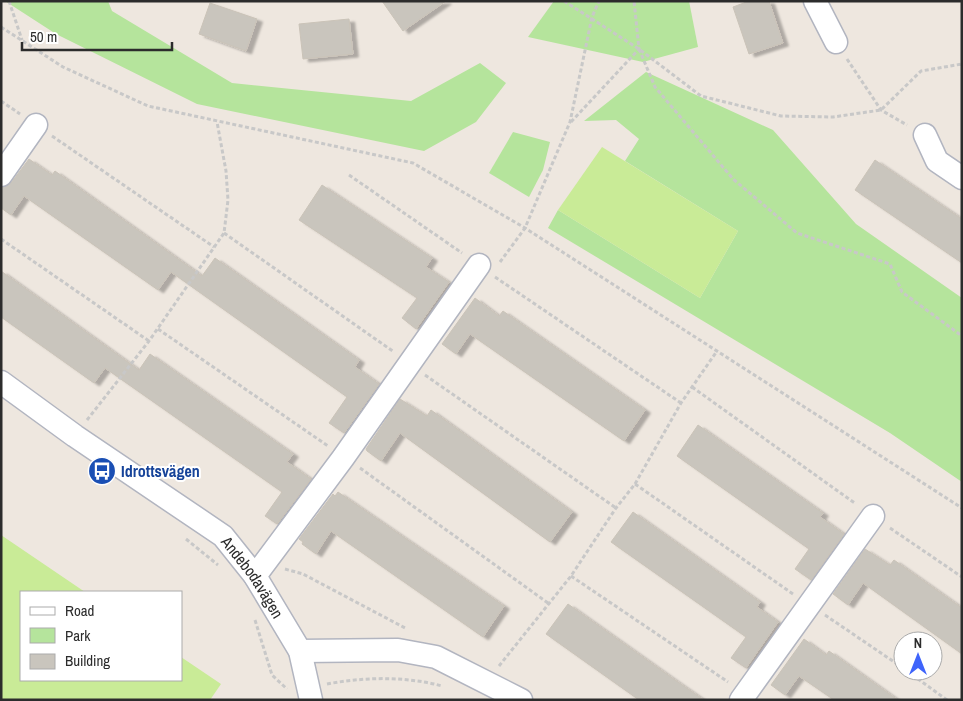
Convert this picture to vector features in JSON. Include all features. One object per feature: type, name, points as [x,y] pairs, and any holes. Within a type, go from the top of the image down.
[{"type":"street","points":[[815,1],[836,42]]},
{"type":"street","points":[[1,175],[36,125]]},
{"type":"street","points":[[925,135],[937,161],[962,178]]},
{"type":"street","points":[[255,576],[343,458],[409,365],[485,270]]},
{"type":"street","name":"Andebodavägen","points":[[1,382],[75,436],[223,536],[255,576],[300,651]]},
{"type":"street","points":[[742,698],[873,516]]},
{"type":"street","points":[[311,700],[300,651],[398,650],[436,657],[522,700]]},
{"type":"path","points":[[9,1],[22,40]]},
{"type":"path","points":[[564,1],[592,17],[639,49],[701,96],[781,116],[833,117],[880,110],[921,71],[962,64]]},
{"type":"path","points":[[485,270],[526,228],[570,122],[592,17],[599,1]]},
{"type":"path","points":[[634,1],[639,49],[655,87],[733,179],[797,233],[890,264],[902,292],[962,336]]},
{"type":"path","points":[[1,27],[63,67],[148,106],[413,163],[526,228],[962,508]]},
{"type":"path","points":[[836,42],[880,110],[925,135]]},
{"type":"path","points":[[570,122],[639,49]]},
{"type":"path","points":[[1,101],[214,247]]},
{"type":"path","points":[[75,436],[158,329],[224,234],[228,200],[226,171],[217,122]]},
{"type":"path","points":[[349,175],[681,403]]},
{"type":"path","points":[[224,234],[616,508]]},
{"type":"path","points":[[1,239],[149,340]]},
{"type":"path","points":[[158,329],[548,603]]},
{"type":"path","points":[[487,681],[571,576],[616,508],[635,484],[681,403],[717,350]]},
{"type":"path","points":[[692,386],[873,516],[962,577]]},
{"type":"path","points":[[635,484],[808,605],[842,625],[893,661]]},
{"type":"path","points":[[255,576],[286,569],[303,574],[409,630]]},
{"type":"path","points":[[571,576],[723,679],[742,698]]},
{"type":"path","points":[[920,681],[947,700]]},
{"type":"green space","points":[[5,1],[108,1],[112,11],[232,83],[411,101],[480,63],[506,83],[476,122],[424,151],[197,104],[56,34]]},
{"type":"green space","points":[[554,1],[689,1],[698,47],[643,62],[528,37]]},
{"type":"green space","points":[[646,72],[773,130],[856,224],[962,298],[962,482],[890,433],[548,228],[558,210],[700,298],[738,231],[625,161],[639,139],[616,120],[584,121]]},
{"type":"green space","points":[[513,132],[550,142],[543,170],[529,197],[489,173]]},
{"type":"green space","points":[[602,147],[738,231],[700,298],[558,210]]},
{"type":"green space","points":[[1,535],[84,591],[20,591],[20,681],[182,681],[182,658],[221,684],[210,700],[1,700]]},
{"type":"building","points":[[382,1],[446,1],[403,31]]},
{"type":"building","points":[[749,1],[769,1],[783,43],[749,54],[733,7]]},
{"type":"building","points":[[210,3],[257,19],[246,51],[199,34]]},
{"type":"building","points":[[349,19],[353,54],[303,59],[299,24]]},
{"type":"building","points":[[29,159],[52,175],[55,171],[202,276],[215,258],[359,360],[355,367],[379,384],[344,433],[329,423],[347,397],[171,272],[158,290],[24,196],[11,215],[1,208],[1,188],[11,183]]},
{"type":"building","points":[[875,160],[962,219],[962,263],[855,190]]},
{"type":"building","points":[[322,185],[432,258],[426,267],[449,282],[416,329],[402,318],[417,298],[299,220]]},
{"type":"building","points":[[1,271],[139,370],[150,354],[293,454],[287,462],[311,479],[277,524],[265,516],[282,492],[105,368],[94,383],[1,317]]},
{"type":"building","points":[[475,298],[499,316],[503,311],[645,410],[624,441],[470,334],[456,354],[442,344]]},
{"type":"building","points":[[400,399],[427,416],[431,410],[572,512],[550,542],[400,433],[381,461],[367,451],[366,449]]},
{"type":"building","points":[[698,425],[823,513],[820,517],[844,534],[811,580],[795,569],[809,549],[677,456]]},
{"type":"building","points":[[338,492],[504,606],[483,637],[331,531],[316,554],[302,544],[303,542],[299,539],[333,494],[335,496]]},
{"type":"building","points":[[633,512],[760,602],[757,607],[778,622],[746,668],[731,658],[746,637],[611,542]]},
{"type":"building","points":[[865,549],[890,565],[894,560],[962,608],[962,654],[943,640],[943,631],[930,631],[863,583],[848,605],[833,594]]},
{"type":"building","points":[[568,604],[704,700],[639,700],[546,634]]},
{"type":"building","points":[[804,639],[826,655],[829,651],[898,700],[834,700],[799,676],[785,695],[771,685]]},
{"type":"place","name":"Idrottsvägen","points":[[102,471]]}]
